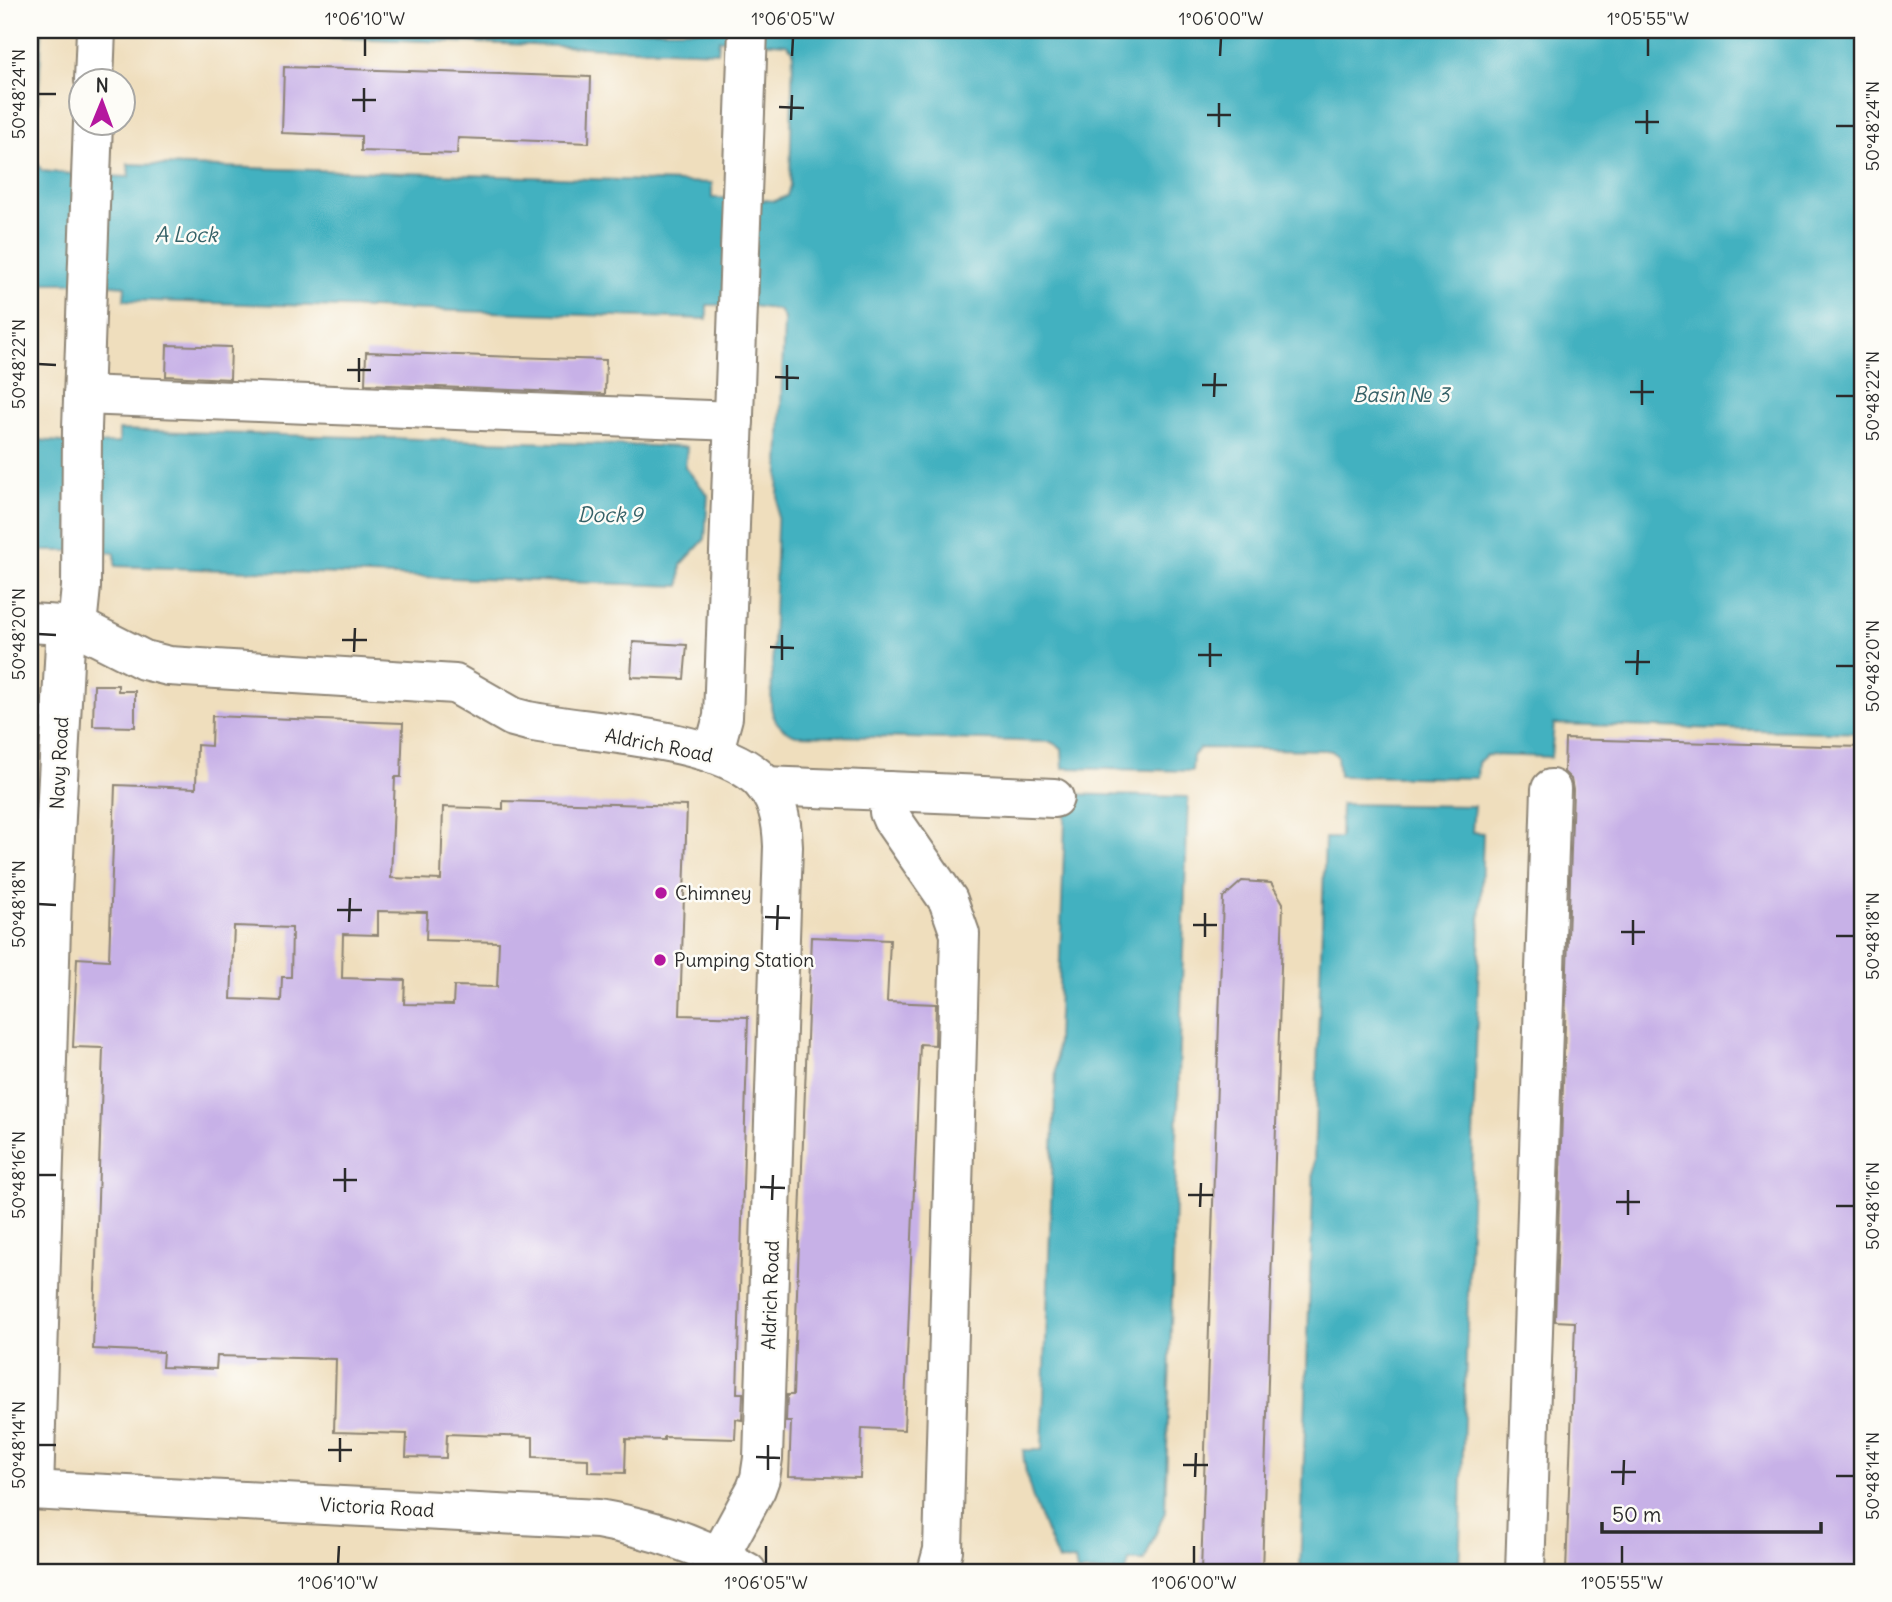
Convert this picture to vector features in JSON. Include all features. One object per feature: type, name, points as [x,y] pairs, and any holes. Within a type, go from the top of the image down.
[{"type":"lane","points":[[95,66],[96,30]]},
{"type":"lane","points":[[713,754],[723,717],[748,36]]},
{"type":"lane","name":"Navy Road","points":[[32,1490],[41,894],[58,624],[81,599],[83,395],[92,136]]},
{"type":"lane","points":[[83,395],[734,421]]},
{"type":"lane","name":"Aldrich Road","points":[[58,624],[150,663],[187,668],[455,684],[519,719],[676,744],[713,754],[745,768],[765,786],[778,807],[783,828],[783,846],[763,1458],[760,1478],[733,1565]]},
{"type":"lane","points":[[765,786],[1054,798]]},
{"type":"lane","points":[[1525,1572],[1551,789]]},
{"type":"lane","points":[[888,791],[892,819],[948,900],[958,922],[960,934],[943,1550],[940,1572]]},
{"type":"lane","name":"Victoria Road","points":[[32,1490],[587,1518],[643,1528],[685,1542],[733,1565]]},
{"type":"water","points":[[30,30],[42,30],[35,159],[42,171],[82,175],[78,283],[45,283],[32,293],[30,360]]},
{"type":"water","points":[[133,30],[736,30],[736,40],[719,40],[718,52]]},
{"type":"water","name":"Basin № 3","points":[[760,30],[1862,30],[1862,733],[1554,724],[1551,757],[1487,755],[1478,762],[1477,778],[1339,776],[1337,756],[1326,750],[1200,748],[1193,756],[1192,771],[1063,768],[1062,748],[1051,742],[796,735],[786,730],[775,720],[771,705],[784,319],[779,310],[752,306],[755,199],[775,201],[787,196],[790,185],[793,50],[786,44],[759,42]]},
{"type":"water","name":"A Lock","points":[[128,164],[712,183],[712,198],[728,198],[724,305],[707,305],[707,319],[124,300],[125,286],[100,284],[104,176],[129,177]]},
{"type":"water","name":"Dock 9","points":[[119,430],[687,447],[685,467],[708,495],[705,539],[681,565],[680,586],[115,566],[115,553],[91,551],[92,444],[119,443]]},
{"type":"water","points":[[30,435],[38,440],[71,443],[70,551],[33,551],[30,554]]},
{"type":"water","points":[[1066,794],[1188,797],[1165,1512],[1144,1561],[1129,1561],[1126,1572],[1077,1572],[1075,1560],[1058,1561],[1031,1493],[1023,1450],[1042,1450]]},
{"type":"water","points":[[1341,804],[1474,806],[1472,832],[1483,833],[1459,1572],[1300,1572],[1325,838],[1340,838]]},
{"type":"building","points":[[284,67],[591,77],[589,143],[458,138],[457,154],[361,151],[361,136],[282,133]]},
{"type":"building","points":[[167,345],[231,347],[230,379],[166,376]]},
{"type":"building","points":[[366,352],[606,360],[605,394],[365,384]]},
{"type":"building","points":[[633,642],[687,645],[684,679],[631,677]]},
{"type":"building","points":[[94,685],[118,685],[118,691],[135,691],[135,727],[93,726]]},
{"type":"building","points":[[212,716],[403,723],[401,777],[395,777],[391,878],[441,880],[443,807],[503,809],[503,801],[687,806],[680,1015],[748,1017],[737,1393],[743,1393],[742,1420],[736,1419],[735,1439],[626,1439],[625,1473],[588,1472],[588,1459],[533,1457],[533,1437],[447,1434],[446,1458],[406,1457],[407,1434],[334,1432],[336,1359],[217,1356],[216,1369],[162,1367],[163,1352],[93,1349],[103,1048],[73,1047],[77,958],[109,960],[115,785],[196,788],[197,745],[211,746]],"holes":[[[378,911],[427,912],[426,940],[499,942],[497,987],[454,986],[453,1005],[404,1004],[405,980],[342,978],[343,934],[378,935]],[[234,926],[292,928],[291,977],[282,977],[281,1001],[231,999]]]},
{"type":"building","points":[[1565,739],[1862,747],[1862,1572],[1566,1572],[1575,1322],[1555,1321],[1573,790],[1571,779],[1564,772]]},
{"type":"building","points":[[1242,881],[1271,883],[1283,903],[1262,1572],[1201,1572],[1223,898]]},
{"type":"building","points":[[811,937],[890,940],[887,1002],[936,1004],[935,1045],[920,1044],[904,1430],[862,1428],[860,1478],[789,1476],[791,1422],[786,1422],[787,1395],[793,1395]]},
{"type":"place","name":"Chimney","points":[[661,893]]},
{"type":"place","name":"Pumping Station","points":[[660,960]]}]
